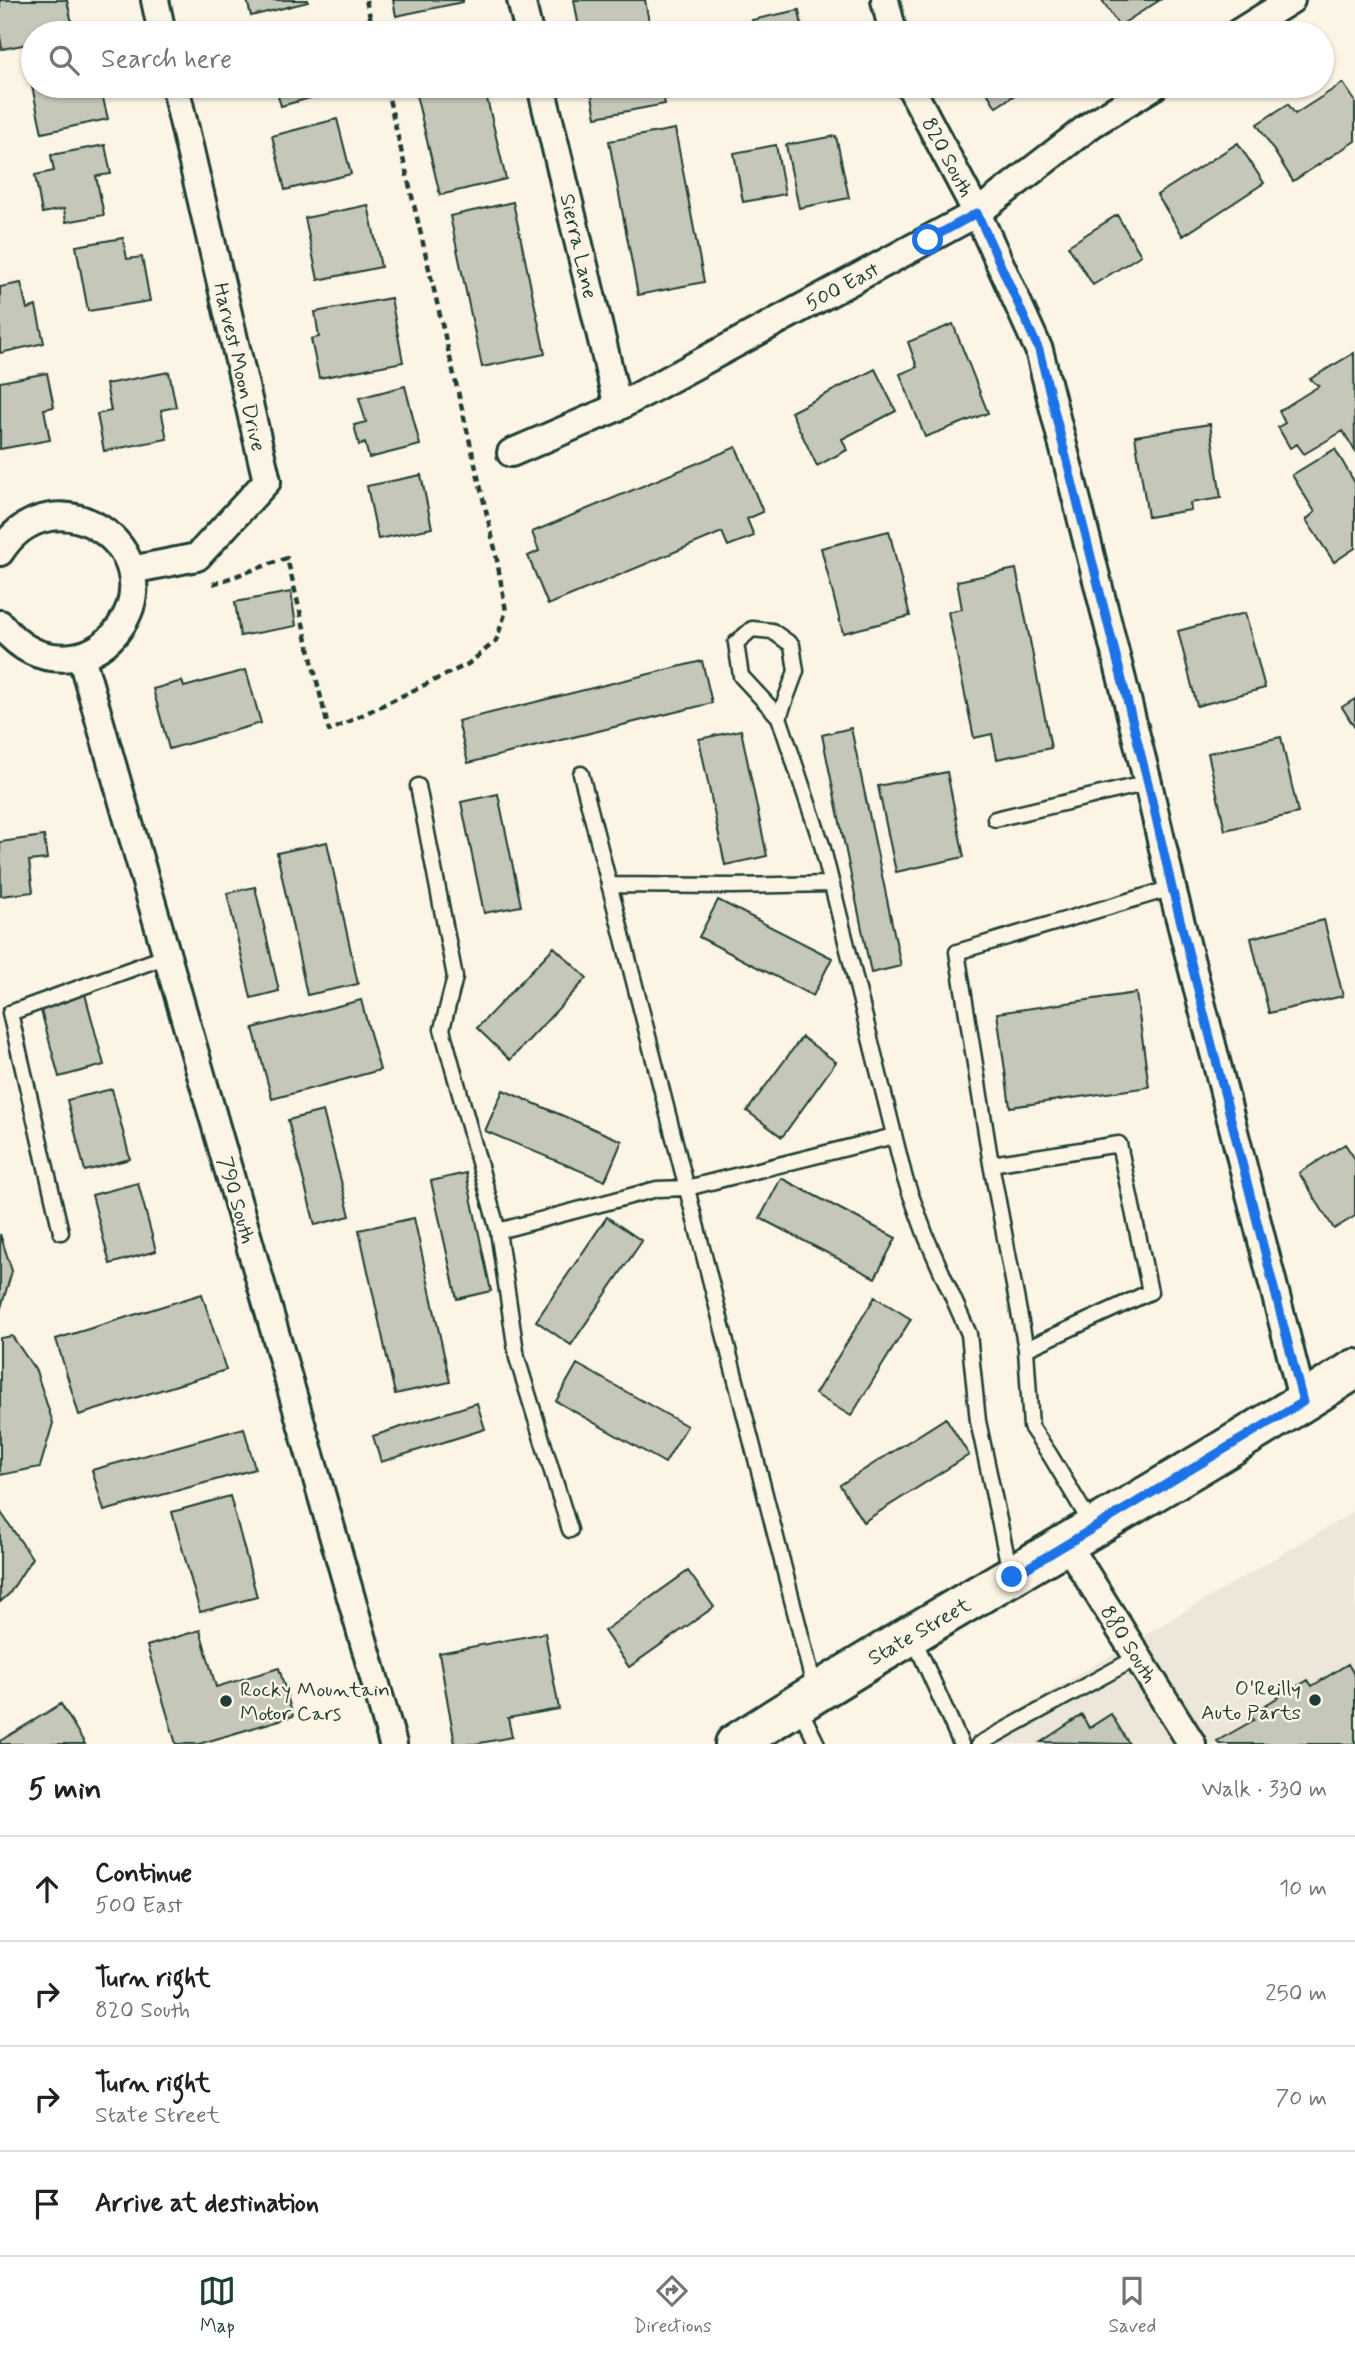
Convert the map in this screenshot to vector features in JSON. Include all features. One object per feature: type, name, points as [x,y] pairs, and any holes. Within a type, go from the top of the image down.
[{"type":"main road","name":"State Street","points":[[735,1744],[806,1698],[1012,1577],[1355,1369]]},
{"type":"street","points":[[155,0],[159,21]]},
{"type":"street","points":[[521,0],[526,21]]},
{"type":"street","points":[[885,0],[890,21]]},
{"type":"street","points":[[1257,21],[1291,0]]},
{"type":"street","name":"Harvest Moon Drive","points":[[131,570],[197,557],[267,481],[178,98]]},
{"type":"street","name":"Sierra Lane","points":[[544,98],[618,407]]},
{"type":"street","name":"820 South","points":[[916,98],[977,213],[1039,350],[1303,1402]]},
{"type":"street","name":"500 East","points":[[511,453],[618,407],[977,213],[1092,124],[1134,98]]},
{"type":"street","points":[[0,552],[8,540],[24,526],[45,517],[67,516],[89,521],[107,533],[122,550],[131,570],[132,595],[126,619],[114,635],[99,648],[81,656],[58,659],[35,654],[15,642],[0,624]]},
{"type":"street","name":"790 South","points":[[81,656],[393,1744]]},
{"type":"street","name":"880 South","points":[[1080,1536],[1138,1657],[1192,1744]]},
{"type":"lane","points":[[779,717],[796,671],[792,645],[772,631],[752,629],[736,643],[741,676],[779,717],[822,845],[905,1179],[922,1227],[969,1334],[978,1421],[1012,1577]]},
{"type":"lane","points":[[581,774],[687,1188],[817,1744]]},
{"type":"lane","points":[[995,819],[1148,783]]},
{"type":"lane","points":[[418,786],[456,976],[442,1029],[498,1231],[517,1358],[570,1530]]},
{"type":"lane","points":[[609,886],[832,884]]},
{"type":"lane","points":[[1080,1536],[1031,1427],[1027,1349],[991,1164],[957,952],[1172,888]]},
{"type":"lane","points":[[61,1232],[10,1013],[167,956]]},
{"type":"lane","points":[[498,1231],[657,1189],[687,1188],[894,1136]]},
{"type":"lane","points":[[991,1164],[1119,1144],[1150,1292],[1027,1349]]},
{"type":"lane","points":[[912,1635],[961,1744]]},
{"type":"lane","points":[[979,1744],[1138,1657]]},
{"type":"path","points":[[366,0],[371,21]]},
{"type":"path","points":[[205,587],[287,558],[329,731],[468,664],[496,641],[506,611],[495,549],[389,98]]},
{"type":"shaded area","points":[[1355,1511],[1355,1744],[961,1744]]},
{"type":"building","points":[[0,0],[67,0],[71,21],[21,21],[21,45],[2,49]]},
{"type":"building","points":[[247,0],[308,0],[308,2],[251,16]]},
{"type":"building","points":[[393,0],[463,0],[463,2],[396,16]]},
{"type":"building","points":[[574,0],[645,0],[649,21],[578,21]]},
{"type":"building","points":[[1102,0],[1160,0],[1127,21],[1116,21]]},
{"type":"building","points":[[799,10],[801,21],[752,21]]},
{"type":"building","points":[[1343,83],[1355,101],[1355,141],[1293,181],[1257,124],[1288,104],[1295,114],[1320,98],[1334,98],[1334,89]]},
{"type":"building","points":[[34,98],[103,98],[108,119],[42,133]]},
{"type":"building","points":[[279,98],[310,98],[281,106]]},
{"type":"building","points":[[417,98],[487,98],[506,179],[440,195]]},
{"type":"building","points":[[592,98],[664,98],[665,104],[596,117]]},
{"type":"building","points":[[990,98],[1010,98],[996,107]]},
{"type":"building","points":[[337,119],[351,174],[285,190],[272,136]]},
{"type":"building","points":[[675,129],[704,282],[638,295],[609,141]]},
{"type":"building","points":[[836,136],[849,198],[799,208],[786,145]]},
{"type":"building","points":[[1238,143],[1264,183],[1183,236],[1157,195]]},
{"type":"building","points":[[105,145],[111,174],[96,176],[104,215],[66,222],[64,209],[42,213],[35,175],[54,171],[51,155]]},
{"type":"building","points":[[776,145],[785,194],[743,202],[734,153]]},
{"type":"building","points":[[513,202],[545,354],[482,367],[450,216]]},
{"type":"building","points":[[368,205],[381,267],[318,280],[305,218]]},
{"type":"building","points":[[1117,215],[1141,255],[1093,285],[1068,246]]},
{"type":"building","points":[[123,238],[127,259],[142,257],[150,301],[88,311],[76,246]]},
{"type":"building","points":[[21,283],[27,309],[36,306],[44,343],[0,353],[0,287]]},
{"type":"building","points":[[391,298],[403,362],[319,378],[311,339],[319,337],[315,312]]},
{"type":"building","points":[[953,324],[988,413],[925,437],[900,374],[917,367],[908,342]]},
{"type":"building","points":[[1354,353],[1355,451],[1343,431],[1304,454],[1297,444],[1290,448],[1278,427],[1285,423],[1279,411],[1319,386],[1310,379]]},
{"type":"building","points":[[875,369],[896,411],[842,439],[847,450],[817,466],[791,412]]},
{"type":"building","points":[[169,372],[176,407],[161,410],[167,439],[104,451],[97,414],[111,411],[106,384]]},
{"type":"building","points":[[47,373],[54,407],[44,409],[50,440],[0,449],[0,382]]},
{"type":"building","points":[[405,386],[420,445],[369,458],[365,443],[359,445],[354,425],[366,422],[359,398]]},
{"type":"building","points":[[1210,424],[1221,498],[1190,503],[1191,510],[1148,517],[1135,436]]},
{"type":"building","points":[[736,447],[763,512],[747,519],[754,536],[728,546],[722,532],[548,605],[528,556],[539,551],[532,532]]},
{"type":"building","points":[[1335,449],[1355,483],[1355,548],[1334,562],[1306,520],[1315,512],[1292,475]]},
{"type":"building","points":[[421,475],[432,528],[378,539],[367,486]]},
{"type":"building","points":[[889,531],[910,616],[843,633],[821,548]]},
{"type":"building","points":[[1016,569],[1051,748],[997,759],[992,734],[974,738],[948,612],[962,609],[957,581]]},
{"type":"building","points":[[291,592],[296,626],[240,636],[235,602]]},
{"type":"building","points":[[1245,613],[1265,688],[1197,706],[1178,631]]},
{"type":"building","points":[[702,661],[712,703],[468,763],[458,721]]},
{"type":"building","points":[[246,670],[261,723],[169,749],[153,689],[182,681],[184,687]]},
{"type":"building","points":[[1355,699],[1355,728],[1342,707]]},
{"type":"building","points":[[851,728],[901,966],[871,973],[822,735]]},
{"type":"building","points":[[741,730],[767,856],[725,865],[699,739]]},
{"type":"building","points":[[1281,737],[1298,813],[1225,830],[1208,753]]},
{"type":"building","points":[[947,772],[964,857],[896,872],[878,786]]},
{"type":"building","points":[[498,794],[521,906],[484,913],[461,802]]},
{"type":"building","points":[[44,836],[47,859],[29,861],[33,892],[1,896],[0,842]]},
{"type":"building","points":[[327,842],[358,984],[307,995],[277,853]]},
{"type":"building","points":[[255,887],[279,991],[251,998],[227,893]]},
{"type":"building","points":[[718,900],[832,958],[813,996],[699,937]]},
{"type":"building","points":[[1324,920],[1343,996],[1269,1013],[1251,938]]},
{"type":"building","points":[[554,947],[587,978],[510,1060],[477,1028]]},
{"type":"building","points":[[1136,993],[1149,1087],[1010,1107],[997,1013]]},
{"type":"building","points":[[85,994],[104,1065],[59,1077],[40,1007]]},
{"type":"building","points":[[361,1000],[380,1070],[272,1099],[253,1028]]},
{"type":"building","points":[[802,1037],[836,1062],[782,1137],[747,1111]]},
{"type":"building","points":[[112,1089],[130,1159],[85,1171],[67,1100]]},
{"type":"building","points":[[503,1090],[622,1141],[605,1181],[485,1131]]},
{"type":"building","points":[[323,1111],[350,1216],[315,1225],[288,1120]]},
{"type":"building","points":[[1345,1144],[1355,1159],[1355,1216],[1334,1229],[1299,1173]]},
{"type":"building","points":[[466,1173],[491,1291],[457,1299],[431,1181]]},
{"type":"building","points":[[781,1178],[896,1238],[875,1278],[760,1218]]},
{"type":"building","points":[[138,1183],[156,1251],[110,1264],[92,1195]]},
{"type":"building","points":[[607,1217],[642,1241],[571,1345],[536,1321]]},
{"type":"building","points":[[414,1218],[450,1382],[395,1394],[359,1230]]},
{"type":"building","points":[[0,1234],[12,1271],[0,1311]]},
{"type":"building","points":[[202,1294],[226,1370],[79,1415],[56,1339]]},
{"type":"building","points":[[875,1297],[911,1319],[851,1416],[815,1394]]},
{"type":"building","points":[[12,1336],[36,1371],[53,1423],[40,1467],[0,1475],[0,1338]]},
{"type":"building","points":[[577,1364],[687,1426],[665,1463],[556,1401]]},
{"type":"building","points":[[477,1403],[485,1429],[381,1462],[373,1436]]},
{"type":"building","points":[[946,1418],[969,1455],[863,1522],[840,1485]]},
{"type":"building","points":[[244,1428],[255,1469],[104,1511],[92,1470]]},
{"type":"building","points":[[230,1496],[257,1597],[200,1612],[172,1512]]},
{"type":"building","points":[[0,1511],[32,1558],[9,1594],[0,1602]]},
{"type":"building","points":[[688,1571],[714,1607],[629,1667],[604,1631]]},
{"type":"building","name":"Rocky Mountain Motor Cars","points":[[200,1630],[216,1687],[279,1668],[293,1716],[199,1744],[176,1744],[147,1646]]},
{"type":"building","points":[[545,1633],[559,1709],[508,1718],[512,1737],[475,1744],[455,1744],[439,1653]]},
{"type":"building","name":"O'Reilly Auto Parts","points":[[1348,1664],[1355,1676],[1355,1744],[1219,1744],[1217,1741],[1254,1720],[1250,1714],[1308,1680],[1312,1686]]},
{"type":"building","points":[[61,1704],[85,1744],[0,1744],[0,1741]]},
{"type":"building","points":[[1111,1714],[1129,1744],[1041,1742],[1082,1715],[1089,1728]]},
{"type":"place","name":"O'Reilly Auto Parts","points":[[1315,1700]]},
{"type":"place","name":"Rocky Mountain Motor Cars","points":[[226,1701]]},
{"type":"route","points":[[928,240],[977,213],[1039,350],[1303,1402],[1012,1577]]}]
